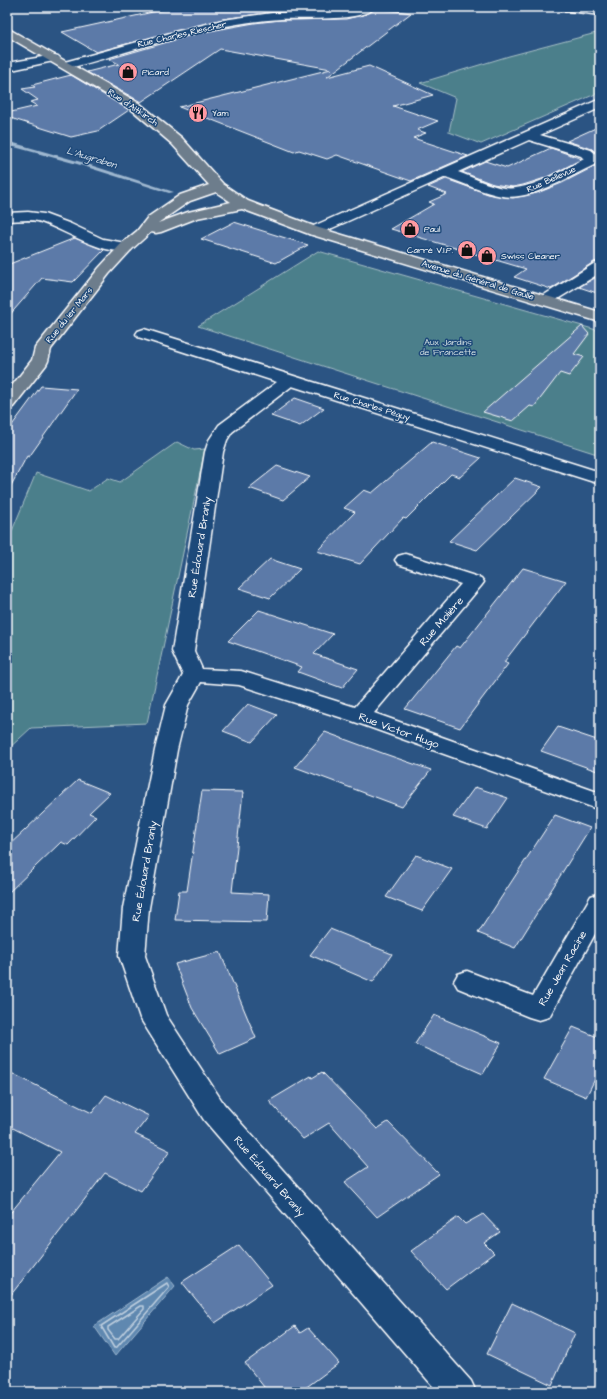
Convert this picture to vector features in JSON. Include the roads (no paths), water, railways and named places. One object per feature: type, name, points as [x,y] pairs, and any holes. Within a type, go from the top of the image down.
[{"type":"main road","name":"Rue d'Altkirch","points":[[7,31],[135,106],[177,141],[218,187],[243,204]]},
{"type":"main road","name":"Rue du 1er Mars","points":[[7,403],[40,361],[43,348],[126,247],[142,234],[153,220],[185,198],[218,187]]},
{"type":"main road","name":"Rue du 1er Mars","points":[[142,234],[193,215],[243,204]]},
{"type":"main road","name":"Avenue du Général de Gaulle","points":[[243,204],[258,211],[314,231],[600,317]]},
{"type":"street","name":"Rue Charles Riescher","points":[[65,65],[156,39],[245,19],[268,16],[349,14],[360,12],[370,7]]},
{"type":"street","points":[[561,7],[600,12]]},
{"type":"street","points":[[7,67],[54,58]]},
{"type":"street","points":[[314,231],[530,136],[600,103]]},
{"type":"street","name":"Rue Bellevue","points":[[446,172],[511,194],[526,191],[589,162],[592,159],[591,156],[586,153],[530,136]]},
{"type":"street","points":[[7,217],[39,217],[66,227],[99,243],[126,247]]},
{"type":"street","points":[[546,300],[600,266]]},
{"type":"street","name":"Rue Charles Péguy","points":[[144,334],[600,478]]},
{"type":"street","name":"Rue Édouard Branly","points":[[290,380],[225,430],[218,440],[214,452],[183,651],[194,675],[177,705],[166,750],[136,908],[132,956],[154,1018],[214,1112],[459,1392]]},
{"type":"street","name":"Rue Molière","points":[[360,716],[474,582],[406,560]]},
{"type":"street","name":"Rue Victor Hugo","points":[[194,675],[241,678],[360,716],[600,802]]},
{"type":"street","name":"Rue Jean Racine","points":[[467,981],[539,1010],[600,902]]},
{"type":"water","points":[[168,1277],[175,1286],[115,1356],[94,1326]]},
{"type":"waterway","name":"L'Augraben","points":[[7,143],[79,163],[171,192]]},
{"type":"place","name":"Picard","points":[[128,72]]},
{"type":"place","name":"Yam","points":[[198,113]]},
{"type":"place","name":"Paul","points":[[410,229]]},
{"type":"place","name":"Carré V.I.P.","points":[[467,250]]},
{"type":"place","name":"Swiss Cleaner","points":[[487,256]]},
{"type":"park label","name":"Aux Jardins de Francette","points":[[448,348]]}]
